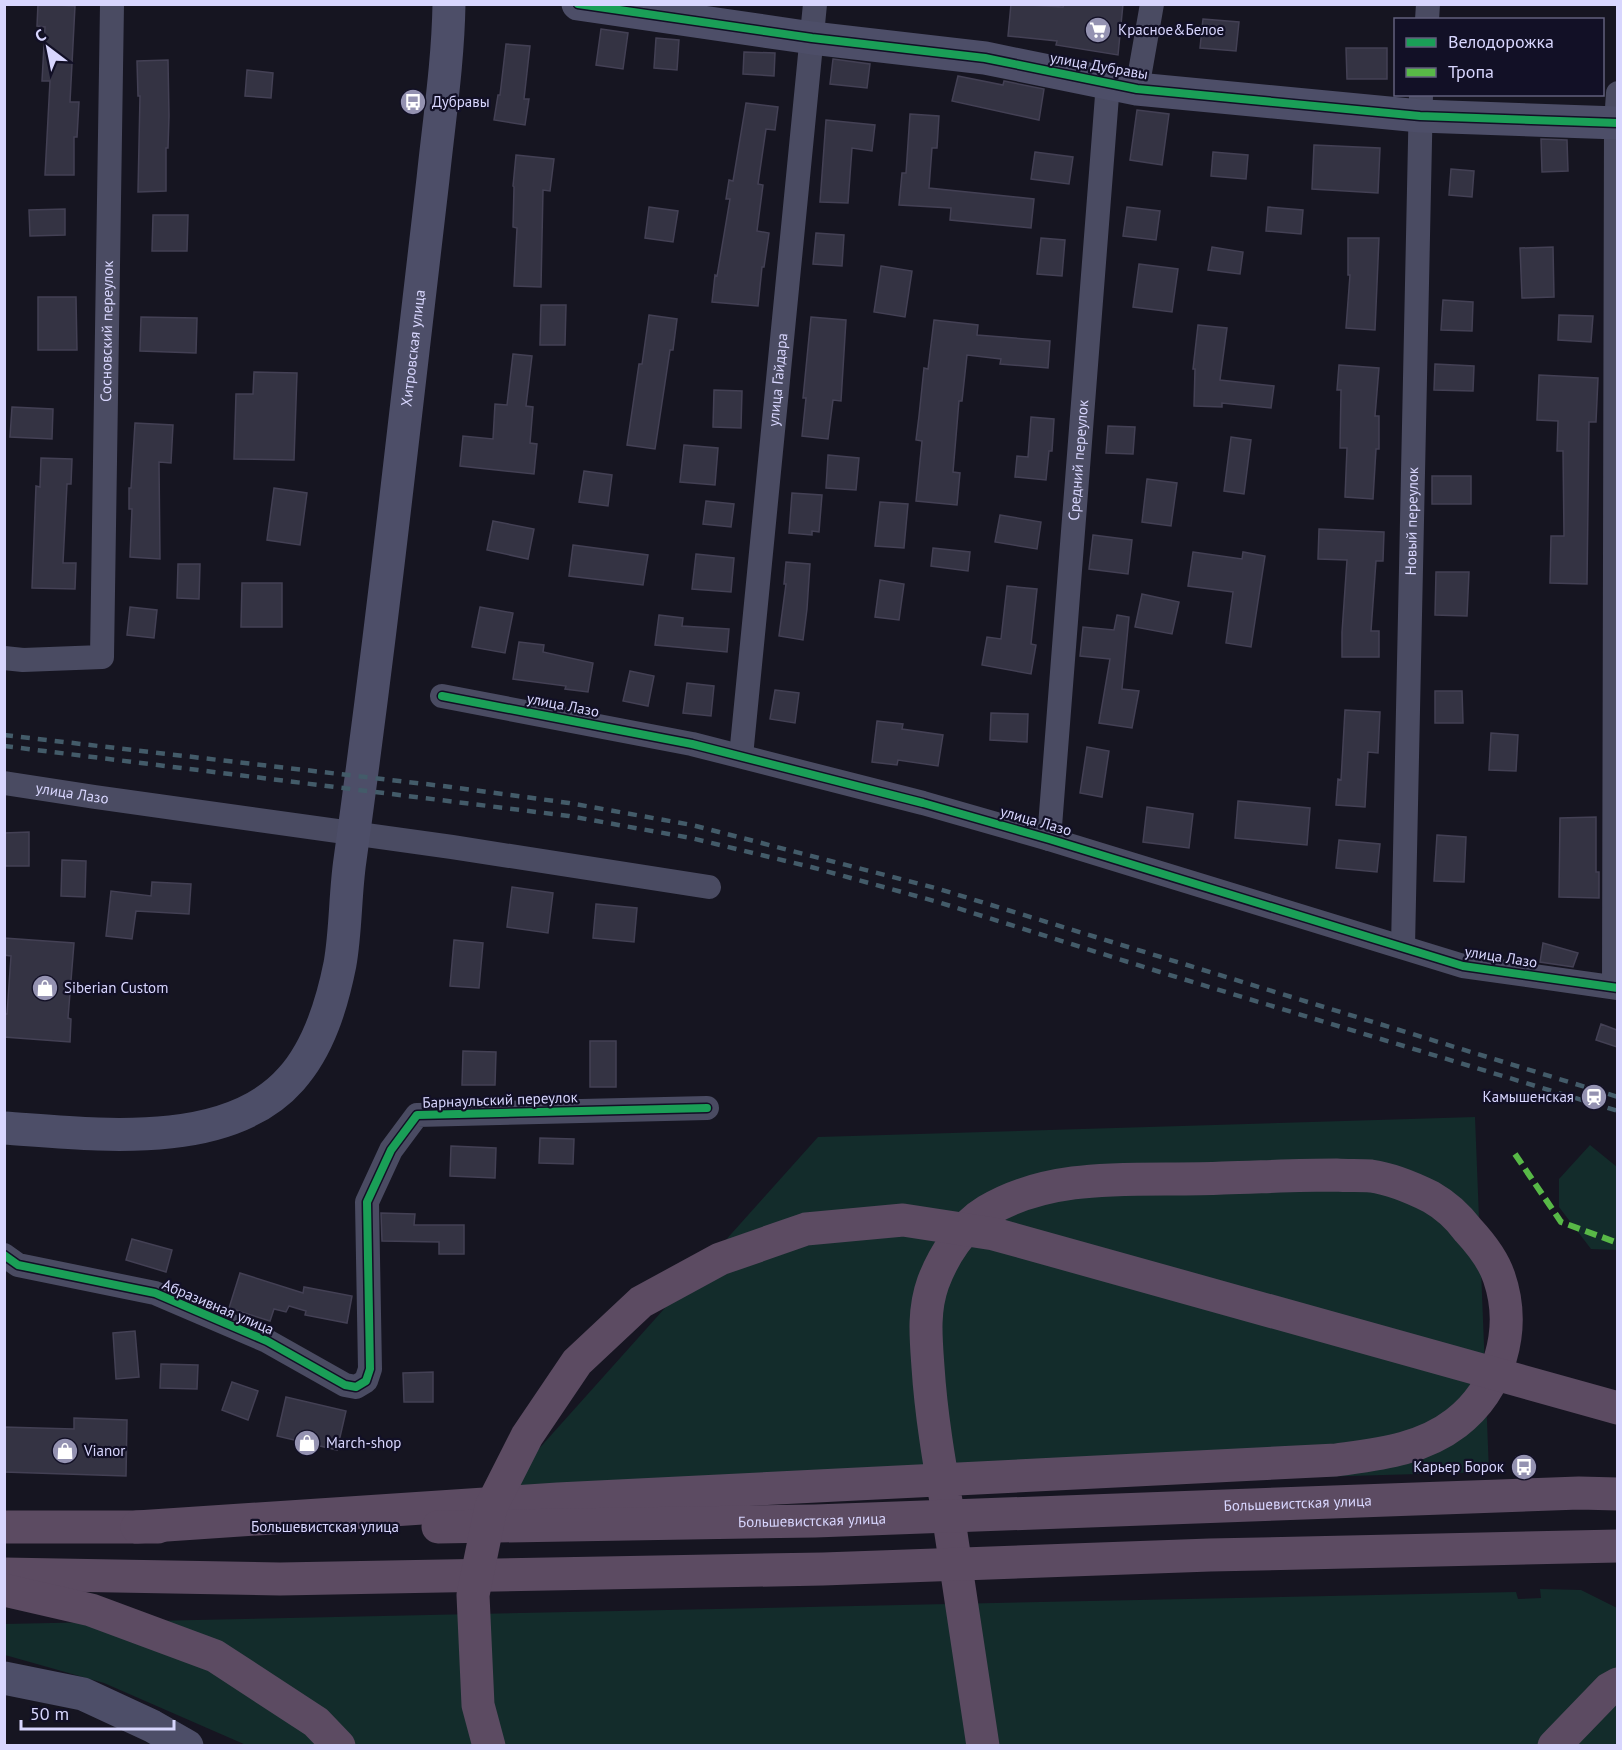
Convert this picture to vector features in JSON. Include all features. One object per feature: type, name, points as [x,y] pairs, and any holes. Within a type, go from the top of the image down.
[{"type":"highway","points":[[137,1527],[558,1499],[1336,1460],[1393,1452],[1428,1440],[1454,1424],[1475,1406],[1496,1374],[1506,1335],[1506,1305],[1498,1274],[1484,1249],[1463,1224],[1435,1199],[1403,1185],[1371,1176],[1306,1175],[1109,1180],[1050,1186],[1018,1197],[986,1211],[961,1233],[942,1263],[932,1285],[925,1323],[930,1397],[983,1746]]},
{"type":"highway","points":[[489,1746],[478,1705],[473,1595],[491,1507],[527,1436],[577,1362],[641,1302],[720,1259],[806,1229],[903,1220],[994,1234],[1617,1408]]},
{"type":"highway","name":"Большевистская улица","points":[[4,1527],[459,1527],[804,1521],[1579,1493],[1617,1494]]},
{"type":"highway","points":[[4,1574],[280,1579],[823,1569],[1198,1556],[1617,1546]]},
{"type":"highway","points":[[4,1590],[91,1610],[215,1656],[316,1722],[339,1746]]},
{"type":"highway","points":[[1554,1746],[1609,1689],[1617,1684]]},
{"type":"main road","name":"Хитровская улица","points":[[4,1128],[154,1134],[194,1130],[245,1113],[270,1098],[291,1079],[305,1061],[325,1019],[340,965],[348,874],[374,690],[447,49],[449,4]]},
{"type":"main road","name":"улица Дубравы","points":[[578,4],[812,38],[985,58],[1123,86],[1420,105],[1617,113]]},
{"type":"main road","points":[[4,1678],[83,1695],[152,1726],[188,1746]]},
{"type":"street","name":"Сосновский переулок","points":[[4,658],[23,660],[102,657],[112,4]]},
{"type":"street","name":"улица Гайдара","points":[[741,756],[815,4]]},
{"type":"street","name":"Средний переулок","points":[[1049,839],[1123,86],[1152,4]]},
{"type":"street","name":"Новый переулок","points":[[1403,947],[1420,105]]},
{"type":"street","points":[[1616,988],[1617,113]]},
{"type":"street","name":"улица Лазо","points":[[442,696],[692,744],[923,803],[1049,839],[1463,966],[1616,988]]},
{"type":"street","name":"улица Лазо","points":[[4,783],[452,847],[709,887]]},
{"type":"street","name":"Барнаульский переулок","points":[[345,1385],[356,1387],[366,1381],[370,1369],[367,1202],[391,1150],[417,1115],[707,1108]]},
{"type":"street","name":"Абразивная улица","points":[[4,1255],[18,1265],[155,1293],[267,1341],[345,1385]]},
{"type":"green space","points":[[1475,1117],[1489,1472],[493,1500],[818,1137]]},
{"type":"green space","points":[[1590,1145],[1617,1167],[1617,1250],[1591,1249],[1559,1207],[1559,1179]]},
{"type":"green space","points":[[1540,1589],[1581,1590],[1617,1608],[1617,1745],[246,1745],[104,1683],[5,1655],[4,1624],[1516,1592],[1518,1599],[1541,1598]]},
{"type":"building","points":[[38,4],[75,6],[70,102],[79,102],[77,137],[74,137],[74,175],[45,175],[50,81],[42,81],[45,27],[37,26]]},
{"type":"building","points":[[1011,4],[1063,7],[1064,4],[1123,4],[1118,55],[1056,45],[1057,41],[1008,36]]},
{"type":"building","points":[[1203,19],[1239,22],[1236,51],[1200,48]]},
{"type":"building","points":[[601,29],[628,33],[623,69],[596,65]]},
{"type":"building","points":[[656,38],[679,40],[677,70],[654,68]]},
{"type":"building","points":[[506,44],[530,46],[524,99],[529,99],[525,125],[494,120],[498,95],[500,95]]},
{"type":"building","points":[[1346,48],[1387,48],[1387,79],[1347,79]]},
{"type":"building","points":[[744,52],[775,53],[774,76],[743,74]]},
{"type":"building","points":[[833,59],[870,64],[867,88],[830,84]]},
{"type":"building","points":[[168,60],[169,116],[166,191],[138,192],[140,96],[138,96],[137,61]]},
{"type":"building","points":[[247,70],[273,73],[271,98],[245,96]]},
{"type":"building","points":[[958,76],[1003,85],[1004,81],[1044,89],[1039,120],[952,101]]},
{"type":"building","points":[[746,103],[778,107],[775,130],[766,129],[758,184],[763,185],[757,231],[769,233],[764,267],[762,267],[758,306],[712,302],[730,199],[726,199],[729,180],[733,181]]},
{"type":"building","points":[[1137,110],[1169,114],[1162,165],[1130,160]]},
{"type":"building","points":[[910,114],[939,116],[937,148],[932,148],[929,188],[1034,199],[1031,228],[950,220],[951,208],[899,205],[902,173],[906,173]]},
{"type":"building","points":[[826,120],[875,125],[872,151],[852,148],[848,203],[820,202]]},
{"type":"building","points":[[1541,139],[1567,140],[1568,171],[1542,172]]},
{"type":"building","points":[[1314,145],[1380,148],[1378,193],[1312,189]]},
{"type":"building","points":[[1035,152],[1073,157],[1069,184],[1031,179]]},
{"type":"building","points":[[1213,152],[1248,155],[1246,179],[1211,176]]},
{"type":"building","points":[[516,155],[554,159],[550,191],[543,190],[541,287],[514,286],[517,228],[513,227],[513,186]]},
{"type":"building","points":[[1451,169],[1474,171],[1472,197],[1449,195]]},
{"type":"building","points":[[649,207],[678,211],[673,242],[645,238]]},
{"type":"building","points":[[1127,207],[1160,211],[1156,240],[1123,236]]},
{"type":"building","points":[[1268,207],[1303,210],[1301,234],[1266,231]]},
{"type":"building","points":[[65,209],[65,235],[30,236],[29,210]]},
{"type":"building","points":[[153,215],[188,215],[187,251],[152,251]]},
{"type":"building","points":[[816,233],[844,235],[842,266],[813,264]]},
{"type":"building","points":[[1041,238],[1065,240],[1062,276],[1037,274]]},
{"type":"building","points":[[1348,238],[1379,238],[1375,330],[1346,328],[1350,275],[1348,275]]},
{"type":"building","points":[[1212,247],[1243,252],[1240,274],[1208,270]]},
{"type":"building","points":[[1553,247],[1554,297],[1522,298],[1520,248]]},
{"type":"building","points":[[1139,264],[1178,269],[1172,312],[1133,307]]},
{"type":"building","points":[[881,266],[912,271],[905,317],[874,312]]},
{"type":"building","points":[[38,297],[76,297],[77,350],[38,350]]},
{"type":"building","points":[[1443,300],[1473,302],[1472,331],[1441,330]]},
{"type":"building","points":[[541,305],[566,305],[565,345],[540,345]]},
{"type":"building","points":[[649,315],[677,319],[655,449],[627,445]]},
{"type":"building","points":[[1559,315],[1593,316],[1591,342],[1558,340]]},
{"type":"building","points":[[141,317],[197,318],[196,353],[140,351]]},
{"type":"building","points":[[811,317],[846,320],[841,401],[833,400],[828,439],[802,436],[806,398],[803,398]]},
{"type":"building","points":[[934,320],[978,325],[977,335],[1050,341],[1048,368],[1000,364],[1001,359],[967,355],[962,401],[959,401],[953,472],[960,473],[957,505],[916,501],[922,441],[916,440],[924,368],[928,369]]},
{"type":"building","points":[[1198,325],[1227,328],[1220,380],[1274,386],[1271,408],[1222,403],[1222,407],[1194,406],[1195,369],[1193,369]]},
{"type":"building","points":[[513,354],[532,356],[526,406],[533,407],[530,443],[537,444],[534,474],[460,466],[463,436],[493,439],[495,404],[507,405]]},
{"type":"building","points":[[1435,364],[1474,366],[1473,391],[1434,390]]},
{"type":"building","points":[[1339,365],[1379,368],[1375,416],[1379,416],[1379,449],[1376,449],[1373,499],[1345,497],[1347,448],[1340,448],[1341,390],[1337,390]]},
{"type":"building","points":[[254,372],[297,373],[294,460],[234,459],[236,394],[253,394]]},
{"type":"building","points":[[1539,375],[1598,378],[1596,422],[1589,422],[1587,584],[1550,583],[1551,536],[1564,536],[1563,451],[1557,451],[1558,421],[1537,420]]},
{"type":"building","points":[[714,390],[742,391],[741,428],[713,427]]},
{"type":"building","points":[[12,407],[53,409],[52,439],[10,437]]},
{"type":"building","points":[[1031,417],[1054,419],[1052,451],[1049,451],[1046,480],[1015,477],[1017,456],[1028,457]]},
{"type":"building","points":[[135,423],[173,425],[171,463],[159,462],[160,559],[130,557],[132,509],[129,509],[129,488],[131,488]]},
{"type":"building","points":[[1108,426],[1135,427],[1133,454],[1106,453]]},
{"type":"building","points":[[1231,437],[1251,440],[1244,494],[1224,491]]},
{"type":"building","points":[[684,445],[718,448],[715,485],[680,482]]},
{"type":"building","points":[[828,455],[859,458],[856,490],[826,488]]},
{"type":"building","points":[[41,458],[72,459],[71,484],[67,484],[63,563],[76,563],[75,589],[32,588],[36,486],[40,487]]},
{"type":"building","points":[[584,471],[612,475],[608,506],[579,502]]},
{"type":"building","points":[[1432,476],[1471,476],[1471,504],[1432,504]]},
{"type":"building","points":[[1147,479],[1177,483],[1171,526],[1142,522]]},
{"type":"building","points":[[274,488],[307,493],[300,545],[267,540]]},
{"type":"building","points":[[792,493],[822,495],[819,532],[812,531],[812,535],[789,533]]},
{"type":"building","points":[[706,501],[734,504],[731,527],[703,524]]},
{"type":"building","points":[[880,502],[908,504],[904,548],[875,546]]},
{"type":"building","points":[[1000,515],[1041,522],[1037,549],[995,542]]},
{"type":"building","points":[[493,521],[534,529],[528,559],[487,550]]},
{"type":"building","points":[[1319,529],[1384,532],[1383,561],[1376,561],[1371,631],[1379,631],[1379,657],[1342,657],[1347,560],[1318,559]]},
{"type":"building","points":[[1093,535],[1132,540],[1128,574],[1089,569]]},
{"type":"building","points":[[573,545],[648,555],[643,585],[569,576]]},
{"type":"building","points":[[933,548],[970,552],[968,571],[931,566]]},
{"type":"building","points":[[1193,552],[1242,559],[1243,552],[1265,556],[1251,647],[1226,643],[1233,592],[1188,586]]},
{"type":"building","points":[[696,554],[734,558],[731,592],[692,589]]},
{"type":"building","points":[[786,562],[810,564],[803,640],[779,636],[786,584],[784,584]]},
{"type":"building","points":[[178,564],[200,564],[199,599],[177,598]]},
{"type":"building","points":[[1436,572],[1469,572],[1467,616],[1435,615]]},
{"type":"building","points":[[880,580],[904,584],[899,620],[875,617]]},
{"type":"building","points":[[242,583],[282,583],[282,627],[241,627]]},
{"type":"building","points":[[1007,586],[1037,589],[1031,644],[1036,645],[1031,674],[982,665],[987,637],[1001,639]]},
{"type":"building","points":[[1142,594],[1179,602],[1172,634],[1135,627]]},
{"type":"building","points":[[130,607],[157,610],[154,638],[127,635]]},
{"type":"building","points":[[480,607],[513,613],[505,653],[472,647]]},
{"type":"building","points":[[659,615],[683,618],[682,626],[729,629],[727,652],[655,645]]},
{"type":"building","points":[[1117,615],[1129,617],[1122,689],[1139,691],[1132,728],[1099,723],[1110,659],[1080,656],[1083,627],[1114,630]]},
{"type":"building","points":[[519,642],[544,645],[543,652],[593,663],[588,692],[565,689],[566,686],[513,679]]},
{"type":"building","points":[[630,671],[654,676],[648,706],[623,701]]},
{"type":"building","points":[[687,683],[714,686],[711,716],[683,713]]},
{"type":"building","points":[[775,690],[799,693],[795,723],[770,719]]},
{"type":"building","points":[[1435,691],[1462,691],[1463,723],[1435,723]]},
{"type":"building","points":[[1345,710],[1380,712],[1378,753],[1368,752],[1365,807],[1336,805],[1338,779],[1341,780]]},
{"type":"building","points":[[991,713],[1028,714],[1027,742],[990,740]]},
{"type":"building","points":[[877,721],[903,724],[902,729],[943,735],[938,766],[898,760],[897,765],[872,762]]},
{"type":"building","points":[[1491,733],[1518,735],[1516,771],[1489,770]]},
{"type":"building","points":[[1087,747],[1109,751],[1102,797],[1080,793]]},
{"type":"building","points":[[1238,801],[1310,808],[1307,845],[1235,838]]},
{"type":"building","points":[[1147,807],[1193,814],[1189,848],[1143,842]]},
{"type":"building","points":[[1596,817],[1596,872],[1599,872],[1599,898],[1559,897],[1560,818]]},
{"type":"building","points":[[29,832],[29,866],[4,866],[4,833]]},
{"type":"building","points":[[1437,835],[1466,837],[1464,882],[1434,881]]},
{"type":"building","points":[[1339,840],[1380,844],[1377,872],[1336,868]]},
{"type":"building","points":[[62,860],[86,861],[85,897],[61,896]]},
{"type":"building","points":[[152,882],[191,884],[189,914],[136,911],[132,939],[106,936],[111,891],[151,896]]},
{"type":"building","points":[[512,887],[553,893],[548,933],[507,927]]},
{"type":"building","points":[[596,904],[637,908],[634,942],[593,938]]},
{"type":"building","points":[[4,938],[74,943],[68,1018],[71,1019],[70,1042],[4,1037],[4,1014],[7,1014],[11,956],[4,955]]},
{"type":"building","points":[[454,940],[483,943],[479,988],[450,986]]},
{"type":"building","points":[[1543,943],[1578,953],[1573,967],[1540,962]]},
{"type":"building","points":[[1601,1024],[1617,1030],[1617,1047],[1596,1040]]},
{"type":"building","points":[[590,1041],[616,1041],[616,1087],[590,1087]]},
{"type":"building","points":[[463,1051],[496,1052],[495,1085],[462,1085]]},
{"type":"building","points":[[540,1138],[574,1139],[573,1164],[539,1163]]},
{"type":"building","points":[[451,1146],[496,1148],[495,1178],[450,1176]]},
{"type":"building","points":[[381,1213],[415,1214],[414,1225],[464,1225],[464,1254],[439,1254],[439,1242],[382,1241]]},
{"type":"building","points":[[132,1239],[172,1250],[166,1272],[126,1260]]},
{"type":"building","points":[[240,1273],[303,1293],[304,1287],[352,1296],[347,1323],[305,1315],[306,1311],[289,1306],[286,1312],[274,1309],[270,1321],[229,1308]]},
{"type":"building","points":[[135,1331],[139,1377],[116,1379],[113,1333]]},
{"type":"building","points":[[161,1364],[198,1365],[197,1389],[160,1388]]},
{"type":"building","points":[[433,1372],[433,1402],[404,1402],[403,1373]]},
{"type":"building","points":[[232,1382],[258,1391],[248,1420],[222,1410]]},
{"type":"building","points":[[286,1397],[346,1411],[337,1450],[277,1436]]},
{"type":"building","name":"Vianor","points":[[74,1418],[127,1420],[126,1476],[4,1472],[4,1427],[74,1429]]},
{"type":"railway","points":[[4,735],[451,787],[569,803],[692,825],[939,889],[1618,1097]]},
{"type":"railway","points":[[4,746],[569,816],[691,838],[811,867],[938,902],[1618,1111]]},
{"type":"marked path","points":[[1515,1154],[1561,1222],[1618,1243]]},
{"type":"cycle path","points":[[578,4],[812,38],[985,58],[1137,89],[1420,116],[1618,123]]},
{"type":"cycle path","points":[[442,696],[692,744],[923,803],[1049,839],[1463,966],[1618,988]]},
{"type":"cycle path","points":[[4,1255],[18,1265],[155,1293],[267,1341],[345,1385],[356,1387],[366,1381],[370,1369],[367,1202],[391,1150],[417,1115],[707,1108]]},
{"type":"place","name":"Красное&Белое","points":[[1098,30]]},
{"type":"place","name":"Дубравы","points":[[413,102]]},
{"type":"place","name":"Siberian Custom","points":[[45,988]]},
{"type":"place","name":"Камышенская","points":[[1594,1097]]},
{"type":"place","name":"March-shop","points":[[307,1443]]},
{"type":"place","name":"Vianor","points":[[65,1451]]},
{"type":"place","name":"Карьер Борок","points":[[1524,1467]]}]
